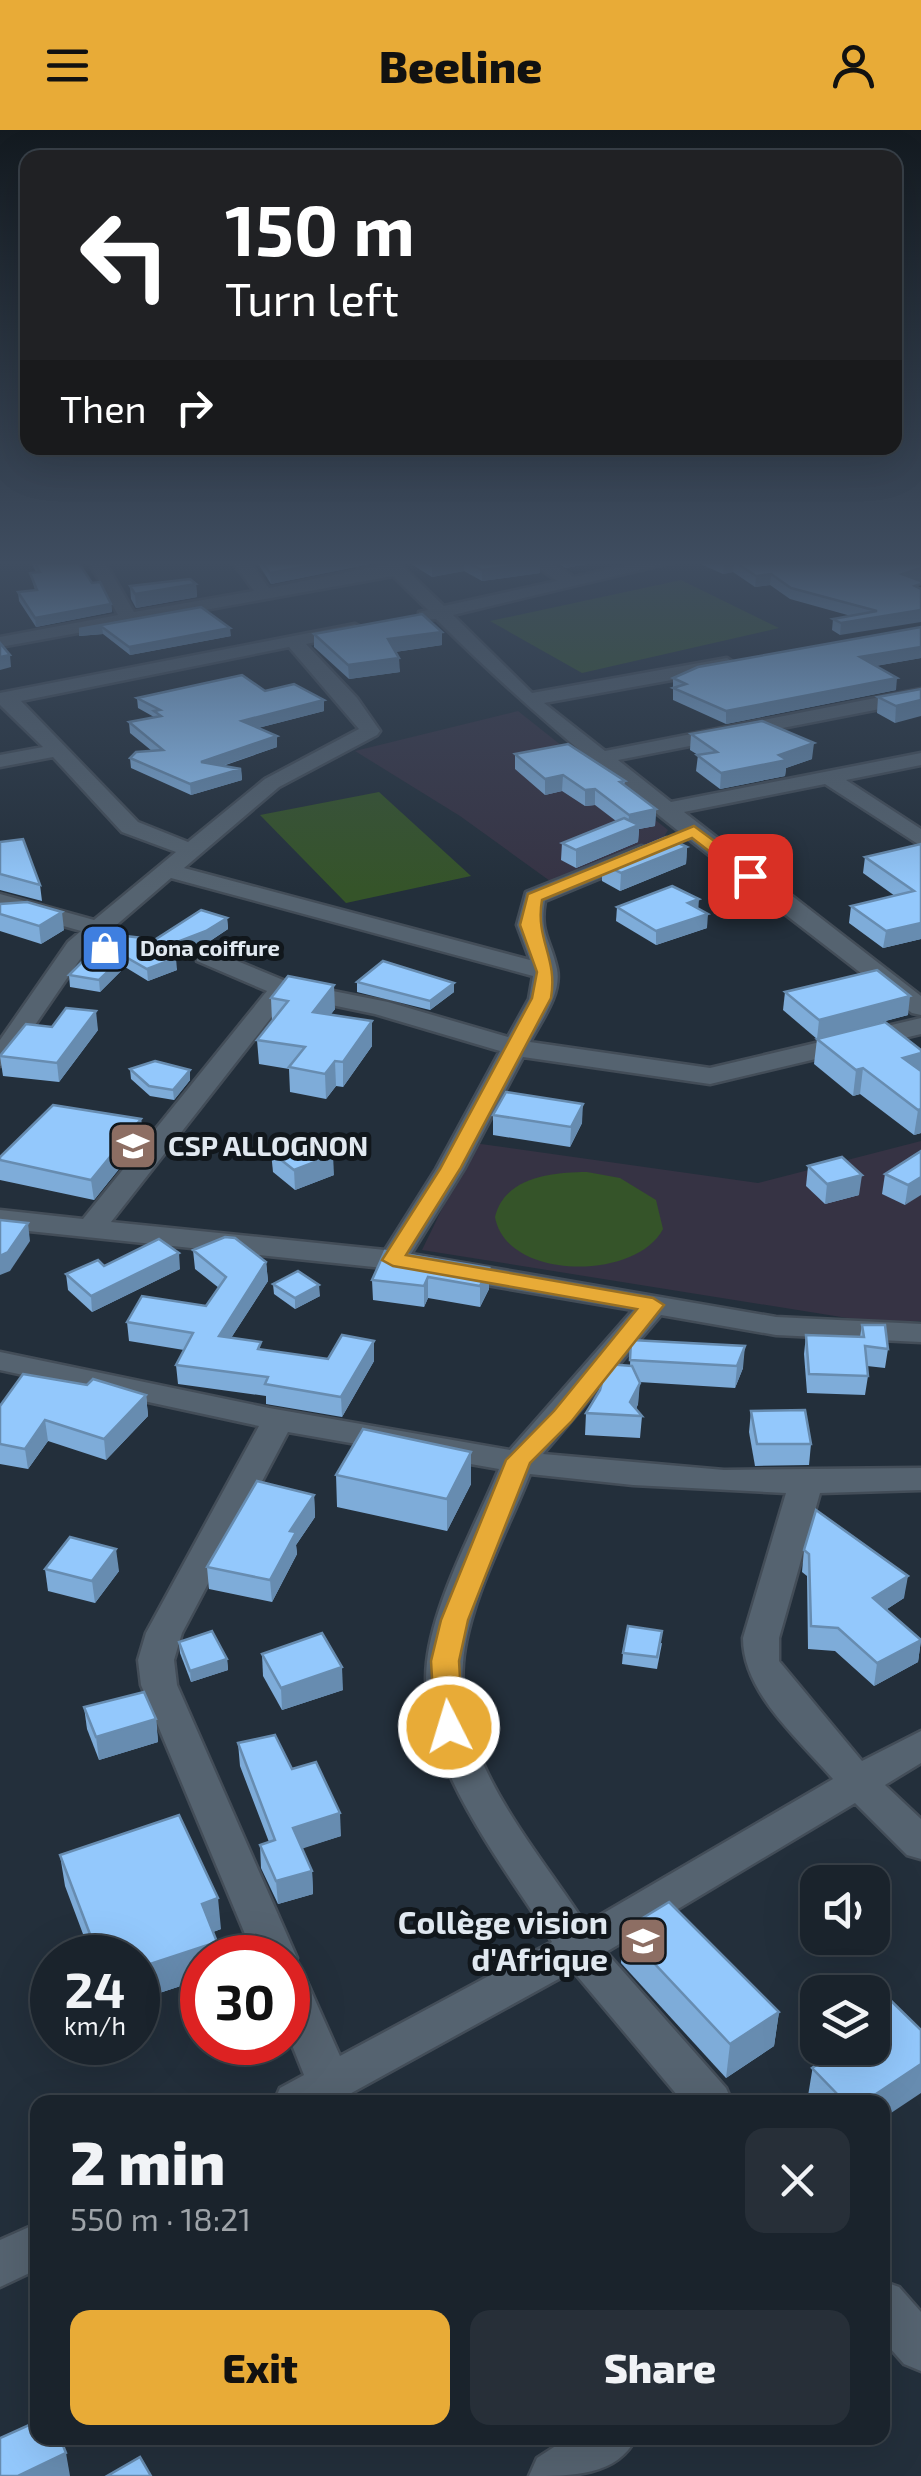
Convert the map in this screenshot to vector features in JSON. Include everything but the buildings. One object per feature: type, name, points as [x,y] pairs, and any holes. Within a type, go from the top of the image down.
[{"type":"street","points":[[4,698],[136,671]]},
{"type":"street","points":[[0,1058],[76,947],[272,783],[370,732],[350,702],[321,671]]},
{"type":"street","points":[[499,671],[528,700],[665,809],[677,838],[921,1008]]},
{"type":"street","points":[[528,700],[687,671]]},
{"type":"street","points":[[599,758],[921,695]]},
{"type":"street","points":[[4,698],[130,826],[192,851]]},
{"type":"street","points":[[0,760],[54,751]]},
{"type":"street","points":[[665,809],[921,759]]},
{"type":"street","points":[[828,777],[917,832]]},
{"type":"street","points":[[393,1260],[450,1169],[542,998],[546,972],[529,925],[534,897],[677,838]]},
{"type":"street","points":[[167,870],[546,972]]},
{"type":"street","points":[[0,901],[98,928]]},
{"type":"street","points":[[205,956],[282,988],[379,1007],[516,1048],[710,1076],[921,1026]]},
{"type":"street","points":[[92,1227],[282,988]]},
{"type":"street","points":[[0,1218],[393,1260],[776,1326],[921,1333]]},
{"type":"street","points":[[653,1305],[562,1416],[519,1460],[455,1620],[445,1661],[445,1695],[449,1727],[470,1777],[578,1948],[704,2095]]},
{"type":"street","points":[[0,1361],[278,1421],[519,1460],[721,1481],[806,1484],[921,1480]]},
{"type":"street","points":[[266,1935],[159,1685],[156,1660],[178,1604],[278,1421]]},
{"type":"street","points":[[806,1484],[761,1638],[761,1661],[769,1678],[856,1780],[921,1844]]},
{"type":"street","points":[[307,2065],[313,2093],[578,1948],[921,1745]]},
{"type":"street","points":[[890,2312],[921,2348]]},
{"type":"street","points":[[555,2476],[601,2445]]},
{"type":"shaded area","points":[[518,711],[668,830],[662,840],[550,881],[460,816],[355,751]]},
{"type":"shaded area","points":[[921,1141],[921,1321],[866,1321],[422,1250],[474,1143],[758,1183]]},
{"type":"green space","points":[[379,792],[471,876],[346,903],[260,815]]},
{"type":"green space","points":[[587,1172],[620,1178],[656,1200],[663,1229],[648,1246],[627,1258],[601,1265],[573,1266],[546,1263],[522,1253],[504,1238],[495,1217],[508,1193],[545,1176]]},
{"type":"place","name":"Dona coiffure","points":[[105,948]]},
{"type":"place","name":"CSP ALLOGNON","points":[[133,1146]]},
{"type":"place","name":"Collège vision d'Afrique","points":[[643,1941]]},
{"type":"route","points":[[449,1727],[445,1661],[455,1620],[519,1460],[562,1416],[653,1305],[393,1260],[450,1169],[542,998],[546,972],[529,925],[534,897],[694,831],[750,876]]}]
